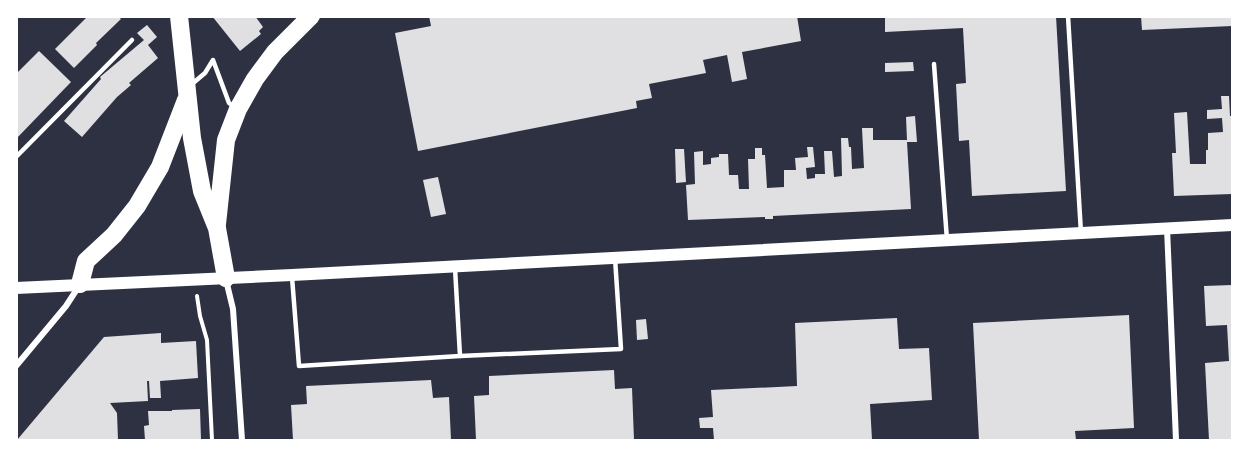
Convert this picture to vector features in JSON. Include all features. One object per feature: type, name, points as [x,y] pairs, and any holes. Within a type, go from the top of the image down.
[{"type":"highway","points":[[178,16],[192,138],[202,191],[217,228],[226,278]]},
{"type":"highway","points":[[217,228],[226,140],[238,110],[255,79],[275,52],[311,16]]},
{"type":"highway","points":[[80,284],[86,261],[114,235],[137,206],[160,167],[188,91]]},
{"type":"main road","points":[[16,288],[1233,225]]},
{"type":"street","points":[[1167,228],[1176,441]]},
{"type":"street","points":[[226,278],[233,309],[242,441]]},
{"type":"street","points":[[16,366],[66,306],[80,284]]},
{"type":"lane","points":[[1068,16],[1081,233]]},
{"type":"lane","points":[[16,157],[132,40]]},
{"type":"lane","points":[[188,91],[205,73],[213,60],[229,103],[238,110]]},
{"type":"lane","points":[[934,64],[947,240]]},
{"type":"lane","points":[[292,275],[298,366],[621,349],[615,257]]},
{"type":"lane","points":[[455,266],[460,356]]},
{"type":"path","points":[[195,279],[200,316],[207,340],[212,441]]},
{"type":"building","points":[[88,16],[118,16],[121,19],[74,68],[55,49]]},
{"type":"building","points":[[212,16],[255,16],[263,27],[259,31],[261,34],[240,51]]},
{"type":"building","points":[[429,16],[797,16],[801,41],[742,52],[747,79],[732,82],[727,55],[703,60],[706,73],[649,84],[652,98],[636,101],[637,108],[418,151],[395,33],[431,26]]},
{"type":"building","points":[[885,16],[1056,16],[1066,191],[972,196],[969,140],[959,141],[956,84],[966,83],[963,28],[885,32]]},
{"type":"building","points":[[1141,16],[1232,16],[1232,26],[1142,30]]},
{"type":"building","points":[[147,25],[157,37],[148,45],[158,58],[129,83],[131,85],[117,97],[82,137],[64,121],[101,79],[100,77],[144,40],[137,33]]},
{"type":"building","points":[[39,51],[71,82],[16,139],[16,74]]},
{"type":"building","points":[[913,62],[914,71],[885,72],[885,63]]},
{"type":"building","points":[[1221,96],[1229,96],[1230,116],[1232,116],[1232,194],[1174,196],[1172,153],[1176,153],[1174,113],[1187,112],[1190,164],[1206,164],[1208,133],[1223,132],[1222,118],[1207,119],[1207,110],[1222,109]]},
{"type":"building","points":[[915,116],[917,142],[907,142],[911,209],[773,216],[773,219],[765,219],[765,217],[688,220],[686,185],[695,184],[694,152],[703,151],[703,165],[711,164],[711,158],[719,157],[719,154],[728,154],[729,175],[738,175],[739,189],[749,189],[748,159],[755,159],[755,148],[762,148],[762,155],[765,155],[767,188],[784,187],[784,170],[796,170],[795,158],[808,157],[807,147],[813,147],[815,167],[806,168],[807,179],[815,178],[815,174],[825,174],[824,151],[832,151],[834,177],[842,176],[841,138],[848,138],[849,147],[851,147],[852,169],[864,168],[862,128],[873,128],[873,140],[907,140],[906,117]]},
{"type":"building","points":[[675,149],[684,149],[686,182],[676,183]]},
{"type":"building","points":[[438,177],[446,214],[431,217],[423,180]]},
{"type":"building","points":[[1232,285],[1232,440],[1209,440],[1205,363],[1229,361],[1227,325],[1206,326],[1204,286]]},
{"type":"building","points":[[1129,315],[1134,428],[1075,431],[1076,440],[979,440],[973,323]]},
{"type":"building","points":[[897,318],[899,349],[929,348],[932,400],[870,404],[872,440],[714,440],[713,428],[700,428],[699,418],[713,417],[711,390],[797,386],[795,323]]},
{"type":"building","points":[[646,319],[648,339],[637,340],[636,320]]},
{"type":"building","points":[[161,333],[161,343],[196,341],[198,378],[160,381],[161,398],[150,398],[149,381],[147,381],[148,401],[110,403],[117,413],[118,440],[17,440],[104,337]]},
{"type":"building","points":[[614,370],[615,389],[632,388],[634,440],[476,440],[474,396],[489,395],[489,376]]},
{"type":"building","points":[[431,380],[433,398],[449,397],[451,440],[293,440],[291,405],[307,404],[306,386]]},
{"type":"building","points":[[200,409],[201,440],[145,440],[144,426],[149,425],[148,411]]}]
